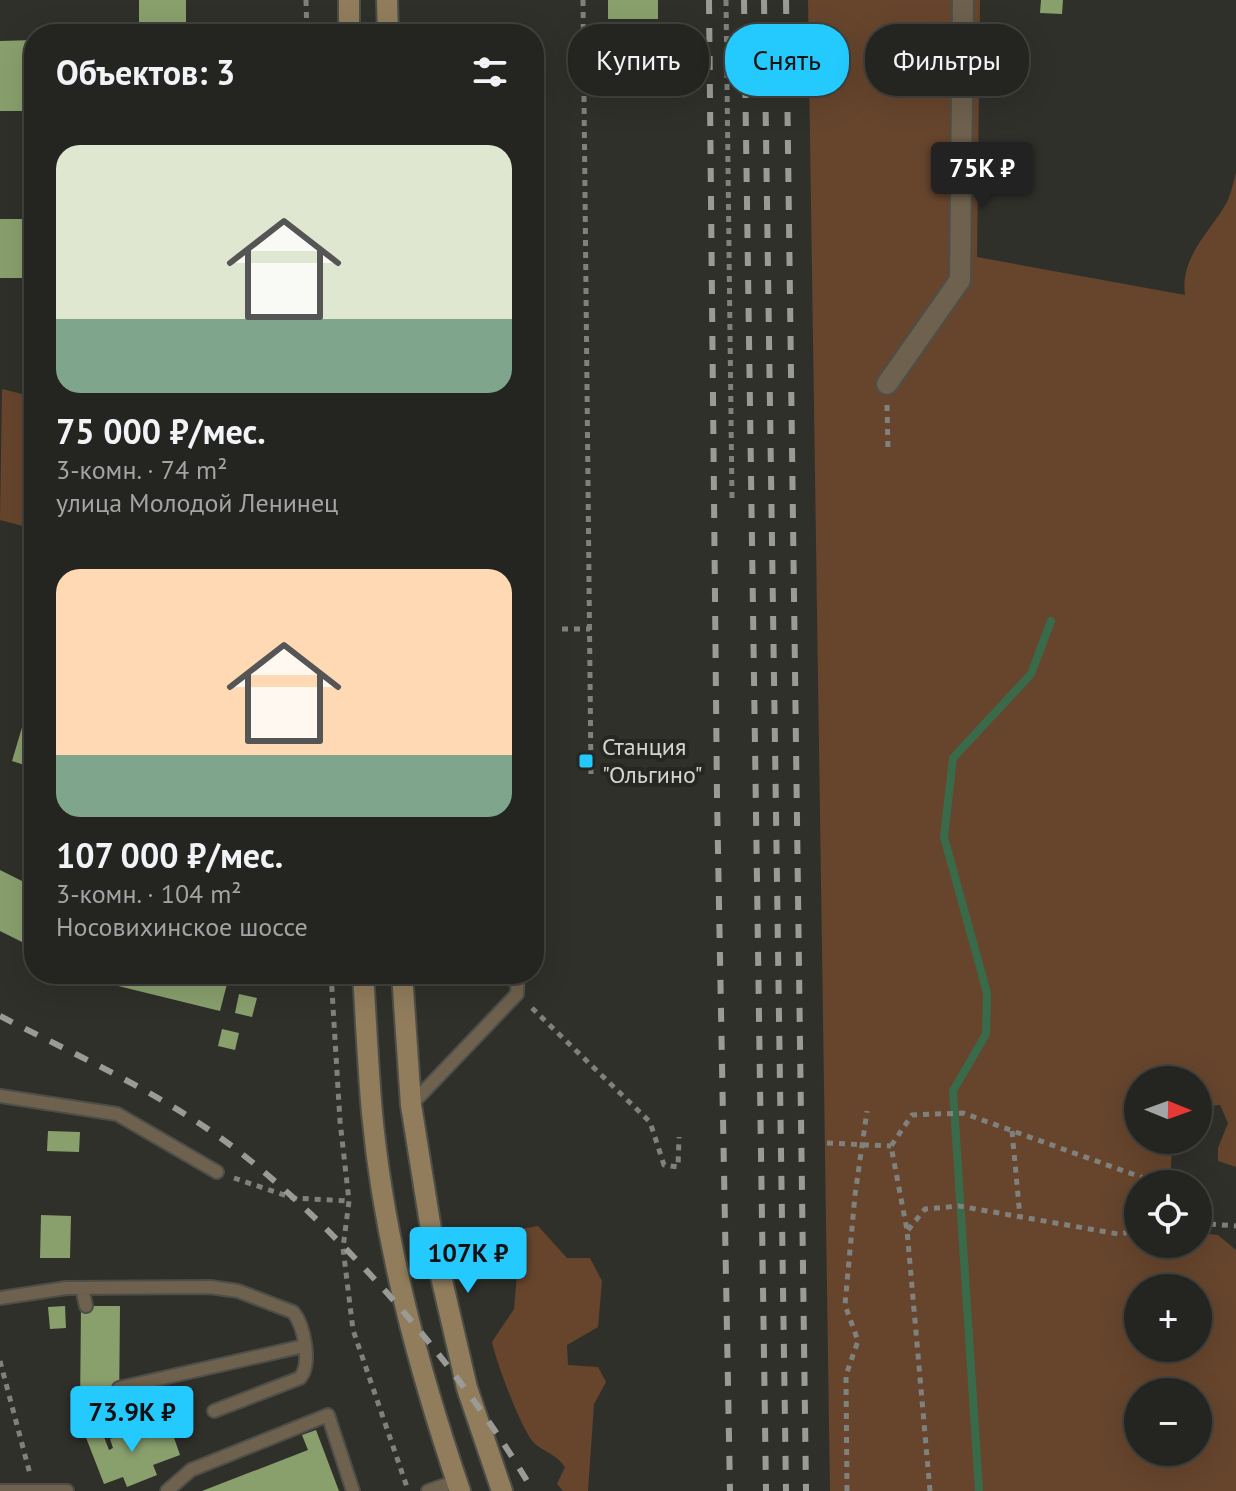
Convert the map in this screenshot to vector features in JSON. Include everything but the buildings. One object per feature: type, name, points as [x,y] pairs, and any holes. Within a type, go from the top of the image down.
[{"type":"main road","points":[[349,0],[349,24]]},
{"type":"main road","points":[[387,0],[388,24]]},
{"type":"main road","points":[[364,984],[372,1116],[395,1256],[429,1399],[459,1486]]},
{"type":"main road","points":[[403,984],[411,1105],[433,1242],[467,1388],[502,1491]]},
{"type":"street","points":[[887,384],[960,280],[963,0]]},
{"type":"lane","points":[[411,1105],[517,994],[518,984]]},
{"type":"lane","points":[[0,1096],[117,1114],[217,1172]]},
{"type":"lane","points":[[0,1298],[82,1288],[210,1287],[238,1291],[293,1312],[299,1318],[307,1365],[300,1378],[214,1411]]},
{"type":"lane","points":[[82,1288],[86,1306]]},
{"type":"lane","points":[[119,1388],[304,1346]]},
{"type":"lane","points":[[167,1491],[191,1470],[328,1415],[353,1491]]},
{"type":"lane","points":[[428,1491],[459,1486]]},
{"type":"lane","points":[[0,1491],[67,1491]]},
{"type":"path","points":[[306,0],[307,24]]},
{"type":"path","points":[[583,0],[591,774]]},
{"type":"path","points":[[726,0],[732,499]]},
{"type":"path","points":[[887,384],[888,449]]},
{"type":"path","points":[[562,629],[590,629]]},
{"type":"path","points":[[332,984],[340,1121],[349,1201],[343,1248],[353,1330],[408,1491]]},
{"type":"path","points":[[517,994],[650,1122],[664,1165],[678,1167],[679,1137]]},
{"type":"path","points":[[847,1491],[846,1375],[858,1341],[845,1305],[855,1195],[867,1111]]},
{"type":"path","points":[[930,1491],[907,1230],[891,1146],[912,1115],[963,1113],[1124,1171]]},
{"type":"path","points":[[1012,1131],[1020,1217]]},
{"type":"path","points":[[827,1143],[891,1146]]},
{"type":"path","points":[[217,1172],[293,1198],[349,1201]]},
{"type":"path","points":[[907,1230],[925,1209],[959,1206],[1124,1233]]},
{"type":"path","points":[[1212,1223],[1236,1226]]},
{"type":"path","points":[[0,1361],[33,1489]]},
{"type":"shaded area","points":[[808,0],[980,0],[980,24],[865,24],[865,96],[979,96],[977,257],[1185,295],[1191,258],[1226,204],[1236,173],[1236,1167],[1218,1161],[1218,1148],[1228,1123],[1220,1105],[1212,1106],[1212,1066],[1124,1066],[1124,1154],[1172,1154],[1171,1170],[1124,1170],[1124,1258],[1212,1258],[1212,1234],[1218,1235],[1236,1250],[1236,1491],[830,1491],[809,96],[849,96],[849,24],[808,24]]},
{"type":"shaded area","points":[[2,389],[24,394],[24,526],[0,520]]},
{"type":"shaded area","points":[[538,1226],[567,1258],[590,1258],[602,1281],[598,1327],[567,1345],[568,1365],[598,1367],[606,1382],[594,1404],[588,1491],[563,1491],[557,1484],[565,1467],[535,1444],[523,1426],[492,1342],[514,1309],[521,1229]]},
{"type":"waterway","points":[[979,1491],[953,1091],[986,1034],[987,993],[944,837],[953,758],[1031,674],[1051,621]]},
{"type":"railway","points":[[709,0],[717,797],[730,1491]]},
{"type":"railway","points":[[744,0],[766,1491]]},
{"type":"railway","points":[[764,0],[786,1491]]},
{"type":"railway","points":[[786,0],[806,1491]]},
{"type":"railway","points":[[0,1016],[181,1112],[237,1150],[278,1184],[360,1264],[438,1353],[473,1399],[533,1491]]},
{"type":"place","name":"Станция \"Ольгино\"","points":[[586,761]]}]
